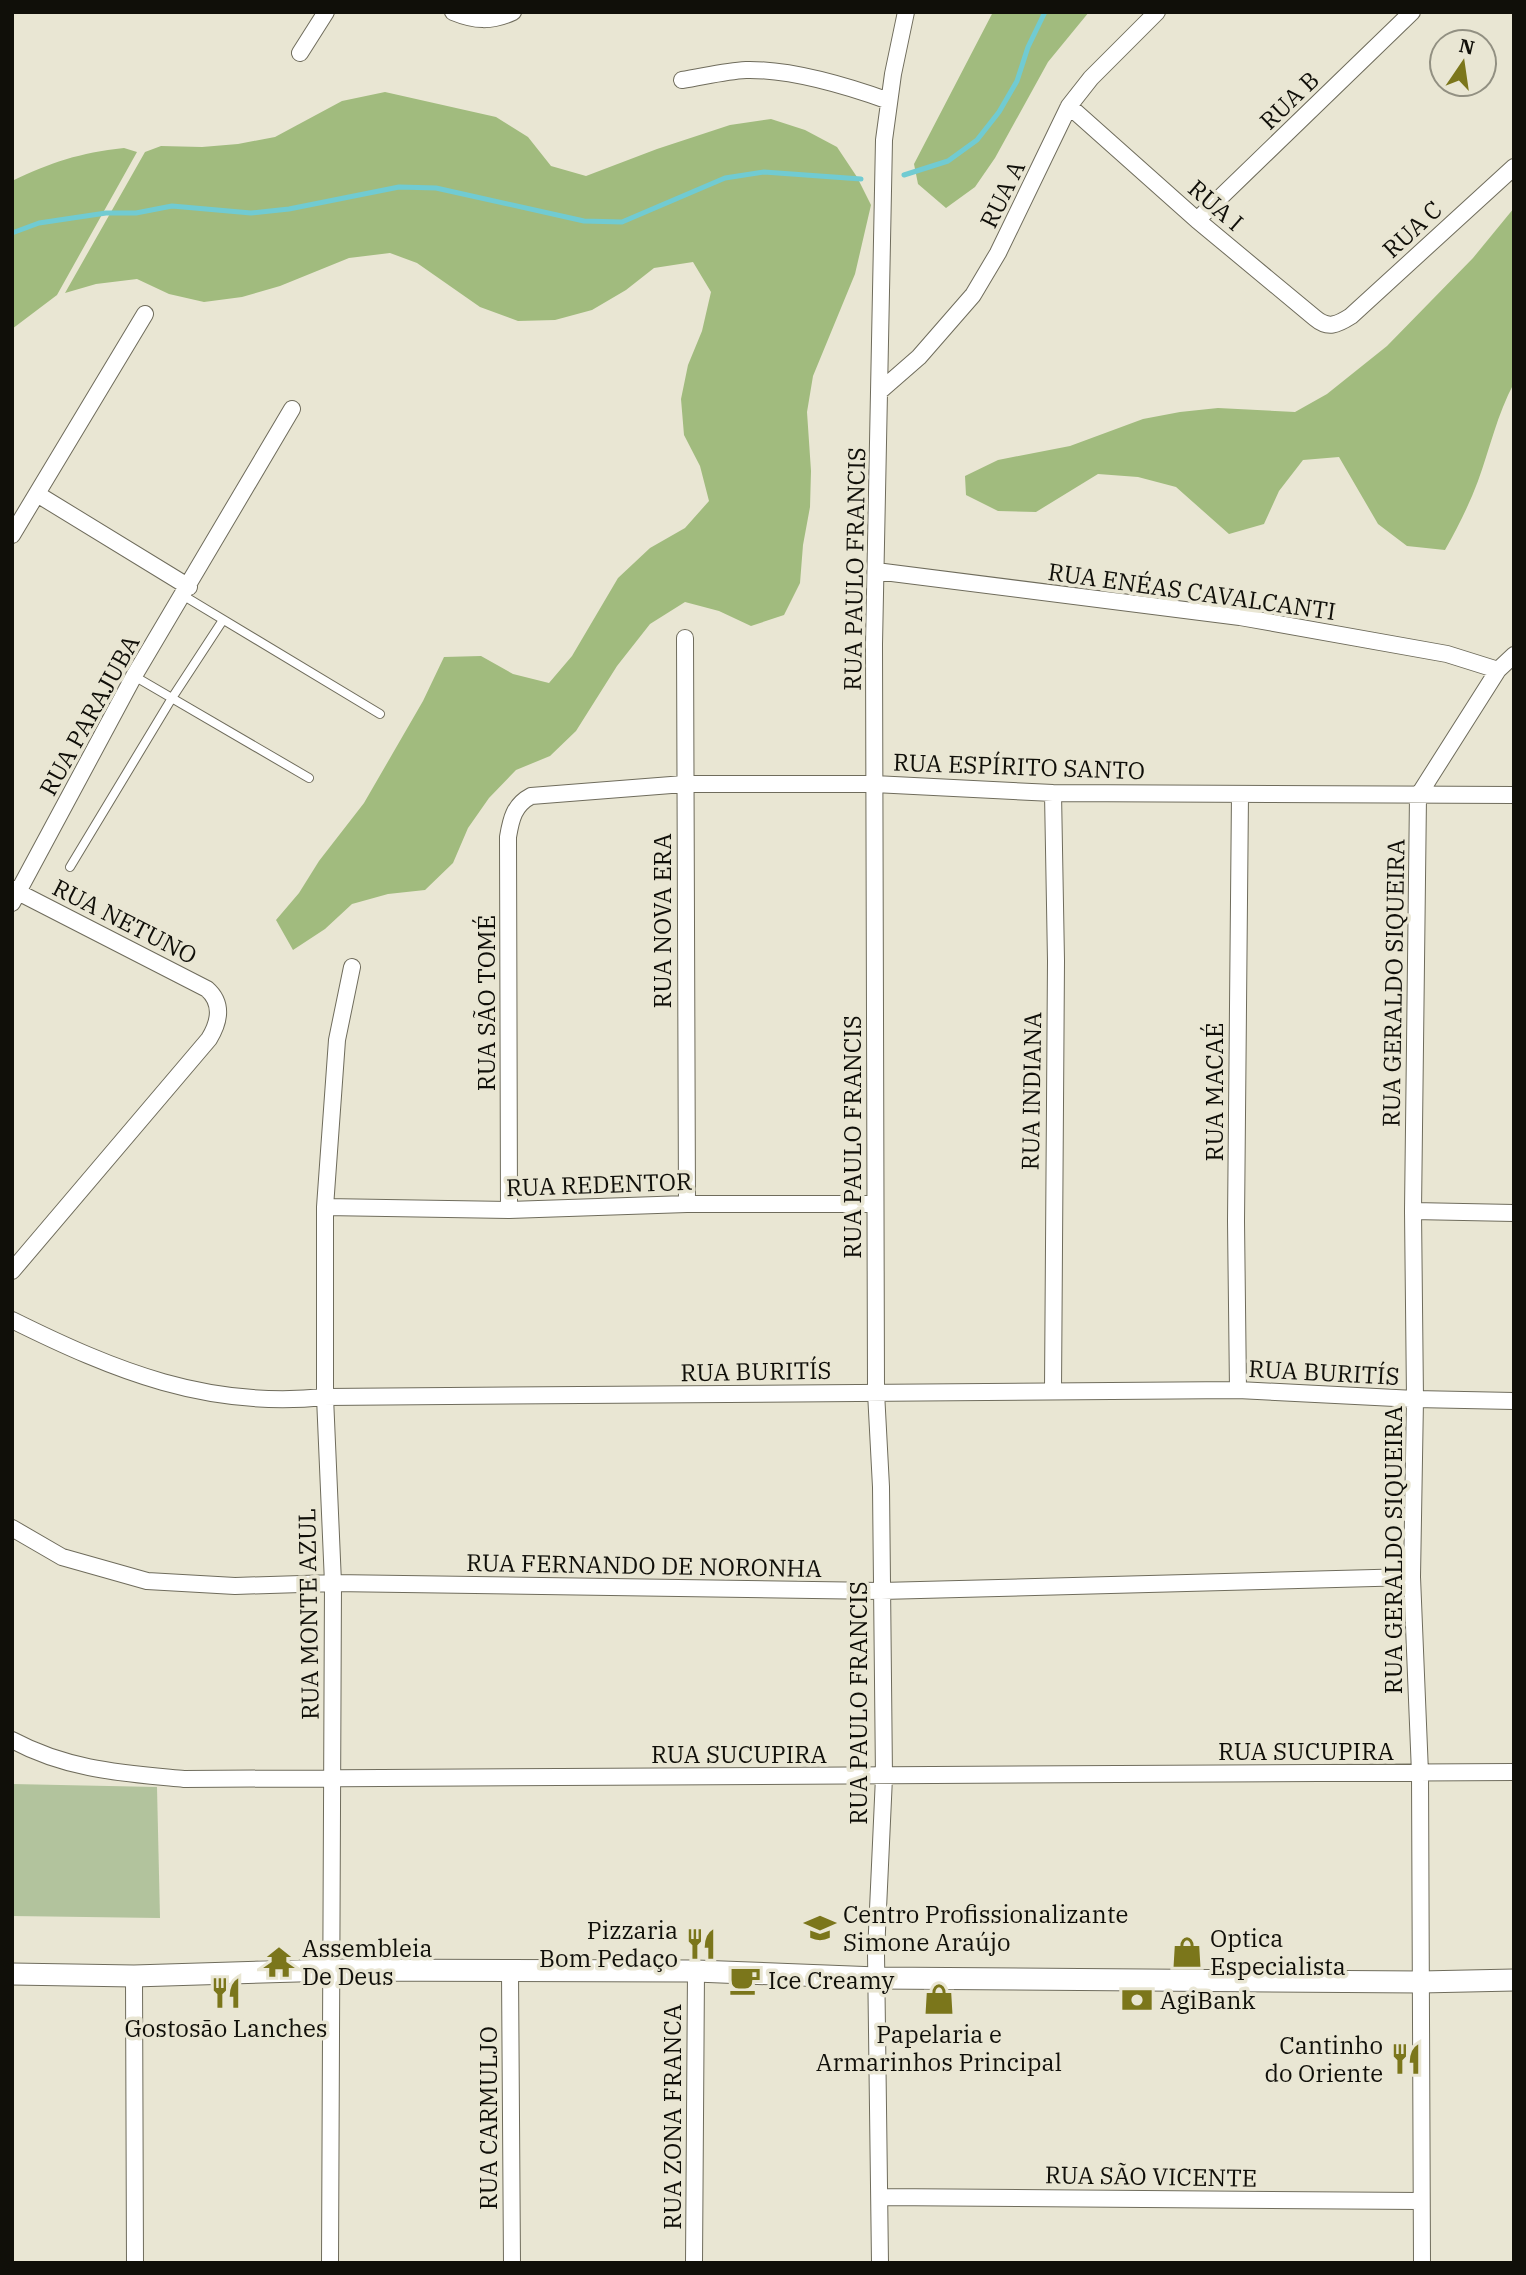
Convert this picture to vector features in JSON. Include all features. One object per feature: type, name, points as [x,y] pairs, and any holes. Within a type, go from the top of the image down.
[{"type":"street","points":[[300,54],[326,12]]},
{"type":"street","points":[[453,12],[478,20],[492,20],[513,12]]},
{"type":"street","name":"RUA PAULO FRANCIS","points":[[880,2263],[877,1978],[884,1777],[881,1487],[876,1392],[876,570],[884,140],[906,12]]},
{"type":"street","name":"RUA A","points":[[880,391],[919,357],[973,295],[998,253],[1069,106],[1091,79],[1157,12]]},
{"type":"street","name":"RUA B","points":[[1197,220],[1412,12]]},
{"type":"street","points":[[681,80],[744,70],[762,71],[831,82],[889,100]]},
{"type":"street","name":"RUA I","points":[[1069,106],[1197,220],[1321,323],[1331,326],[1339,323]]},
{"type":"street","name":"RUA C","points":[[1339,323],[1351,316],[1514,167]]},
{"type":"street","points":[[12,535],[145,314]]},
{"type":"street","name":"RUA PARAJUBA","points":[[14,895],[134,677],[292,409]]},
{"type":"street","points":[[37,494],[186,591]]},
{"type":"street","name":"RUA ENÉAS CAVALCANTI","points":[[876,570],[1240,617],[1447,654],[1498,670]]},
{"type":"street","name":"RUA NOVA ERA","points":[[685,638],[687,1204]]},
{"type":"street","points":[[1418,796],[1498,670],[1514,655]]},
{"type":"street","name":"RUA ESPÍRITO SANTO","points":[[524,799],[540,794],[684,784],[874,784],[1053,793],[1514,795]]},
{"type":"street","name":"RUA INDIANA","points":[[1053,793],[1056,961],[1053,1390]]},
{"type":"street","name":"RUA MACAÉ","points":[[1238,1390],[1236,1221],[1240,794]]},
{"type":"street","name":"RUA GERALDO SIQUEIRA","points":[[1418,796],[1412,1577],[1420,1773],[1422,2263]]},
{"type":"street","name":"RUA SÃO TOMÉ","points":[[509,1210],[508,837],[512,816],[524,799]]},
{"type":"street","name":"RUA NETUNO","points":[[12,1270],[208,1039],[214,1031],[219,1014],[216,997],[207,989],[14,895]]},
{"type":"street","name":"RUA MONTE AZUL","points":[[330,2263],[333,1583],[325,1397],[325,1207],[335,1053],[352,967]]},
{"type":"street","name":"RUA REDENTOR","points":[[325,1207],[509,1210],[687,1204],[875,1203]]},
{"type":"street","points":[[1413,1211],[1514,1213]]},
{"type":"street","name":"RUA BURITÍS","points":[[12,1320],[98,1361],[164,1383],[230,1397],[302,1400],[325,1397],[1238,1390],[1514,1401]]},
{"type":"street","name":"RUA FERNANDO DE NORONHA","points":[[12,1528],[62,1557],[147,1581],[235,1586],[333,1583],[881,1591],[1412,1577]]},
{"type":"street","name":"RUA SUCUPIRA","points":[[12,1740],[35,1753],[77,1766],[117,1773],[184,1779],[1514,1772]]},
{"type":"street","points":[[12,1974],[134,1976],[332,1970],[696,1971],[877,1978],[1421,1982],[1514,1980]]},
{"type":"street","name":"RUA ZONA FRANCA","points":[[694,2263],[696,1971]]},
{"type":"street","name":"RUA CARMULJO","points":[[510,1972],[512,2263]]},
{"type":"street","points":[[134,1976],[135,2263]]},
{"type":"street","name":"RUA SÃO VICENTE","points":[[880,2197],[1421,2201]]},
{"type":"lane","points":[[186,591],[223,620],[380,714]]},
{"type":"lane","points":[[71,867],[172,698],[223,620]]},
{"type":"lane","points":[[134,677],[309,778]]},
{"type":"green space","points":[[993,12],[1089,12],[1048,62],[995,158],[975,187],[946,208],[918,184],[914,164]]},
{"type":"green space","points":[[385,92],[496,117],[528,137],[551,166],[586,176],[730,125],[771,119],[805,130],[837,147],[871,205],[855,274],[813,376],[807,412],[811,471],[810,507],[800,583],[784,615],[751,626],[719,611],[685,602],[650,624],[617,666],[576,731],[550,756],[516,770],[489,798],[468,828],[453,863],[425,890],[388,894],[352,904],[325,929],[293,950],[276,920],[299,893],[319,861],[364,803],[423,701],[444,657],[481,656],[513,674],[549,683],[572,656],[618,578],[650,548],[685,528],[709,501],[700,466],[684,435],[681,399],[688,365],[702,331],[711,292],[693,262],[654,268],[626,290],[592,310],[555,320],[518,321],[480,307],[417,263],[390,253],[349,258],[280,286],[242,297],[204,302],[169,294],[137,279],[96,284],[65,293],[145,152],[161,146],[202,147],[275,137],[342,101]]},
{"type":"green space","points":[[124,148],[137,152],[57,295],[12,329],[12,181],[66,159]]},
{"type":"green space","points":[[1514,208],[1514,383],[1498,419],[1475,490],[1445,550],[1407,546],[1378,524],[1339,457],[1303,460],[1279,491],[1264,524],[1229,534],[1176,487],[1138,477],[1098,474],[1036,512],[998,511],[966,495],[965,476],[998,460],[1070,446],[1143,419],[1218,408],[1295,412],[1327,394],[1387,346],[1473,258]]},
{"type":"green space","points":[[12,1784],[157,1787],[160,1918],[12,1916]]},
{"type":"waterway","points":[[904,175],[948,161],[977,140],[999,112],[1017,81],[1028,47],[1045,12]]},
{"type":"waterway","points":[[12,233],[39,223],[106,213],[136,213],[172,206],[251,213],[289,209],[399,187],[436,188],[584,221],[622,222],[725,178],[764,172],[861,179]]},
{"type":"place","name":"Centro Profissionalizante Simone Araújo","points":[[820,1928]]},
{"type":"place","name":"Pizzaria Bom Pedaço","points":[[701,1944]]},
{"type":"place","name":"Optica Especialista","points":[[1187,1952]]},
{"type":"place","name":"Assembleia De Deus","points":[[279,1962]]},
{"type":"place","name":"Ice Creamy","points":[[745,1980]]},
{"type":"place","name":"Gostosão Lanches","points":[[226,1993]]},
{"type":"place","name":"Papelaria e Armarinhos Principal","points":[[939,1999]]},
{"type":"place","name":"AgiBank","points":[[1137,2000]]},
{"type":"place","name":"Cantinho do Oriente","points":[[1406,2059]]}]
